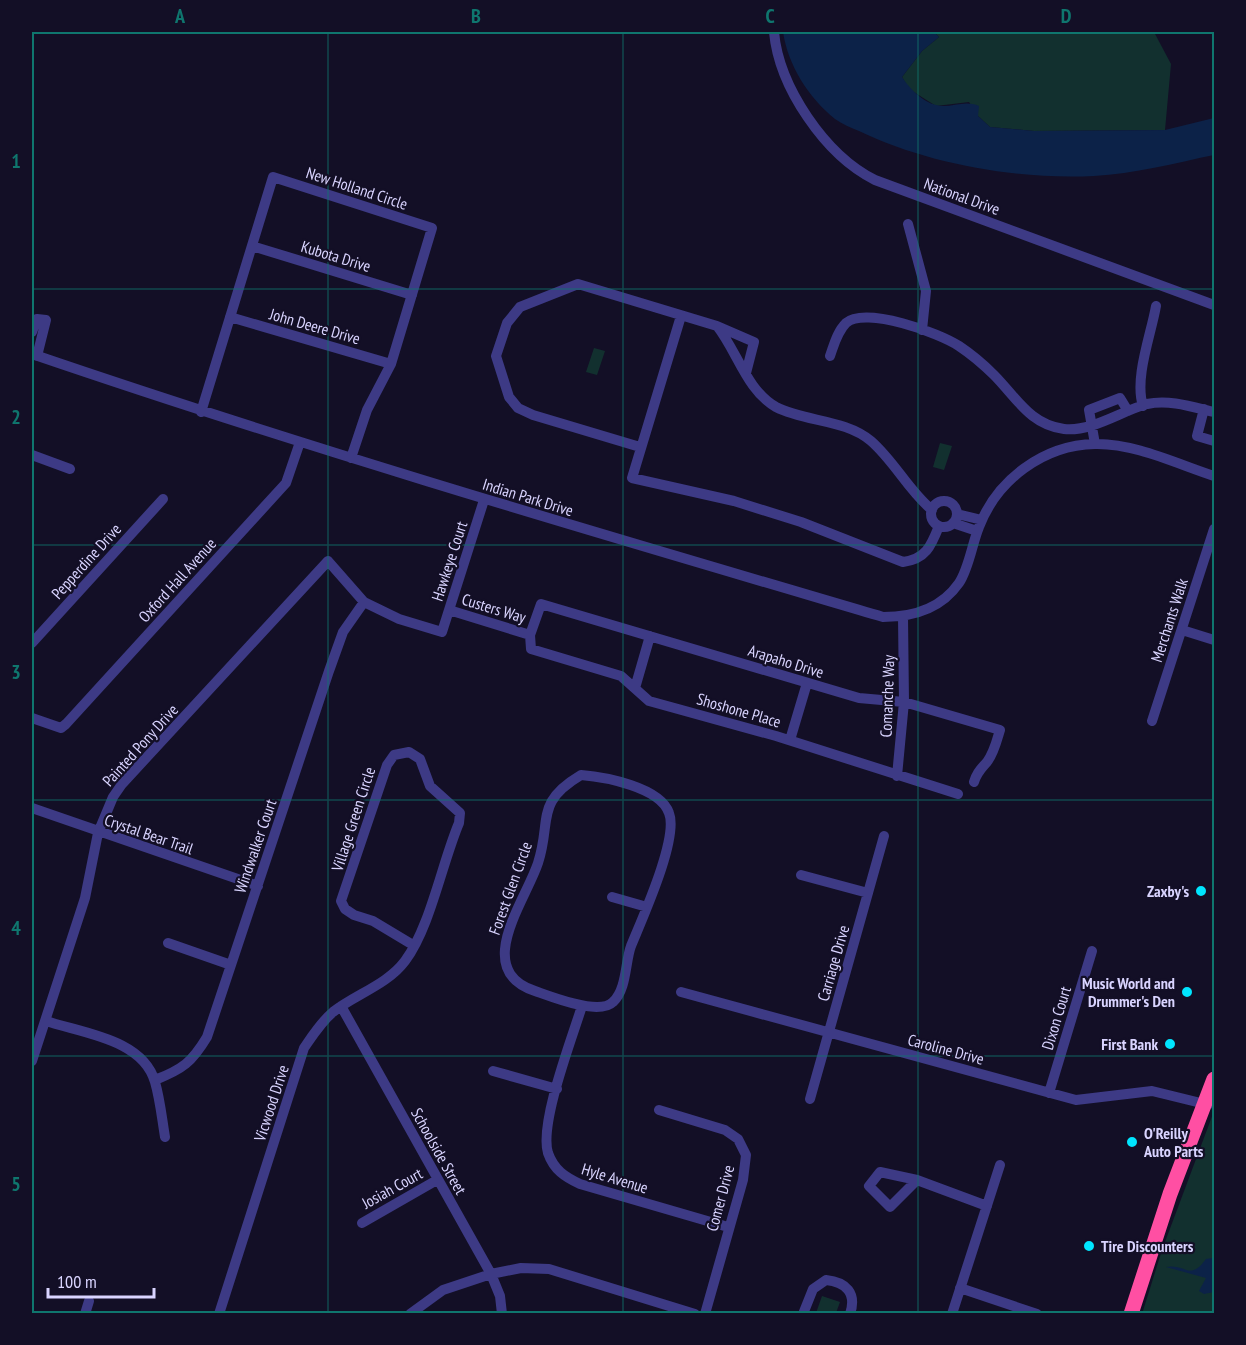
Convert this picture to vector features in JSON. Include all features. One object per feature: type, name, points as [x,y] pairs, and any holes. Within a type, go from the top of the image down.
[{"type":"highway","points":[[1131,1314],[1170,1194],[1211,1106],[1215,1079]]},
{"type":"street","name":"National Drive","points":[[774,32],[776,51],[802,107],[816,129],[855,171],[1215,305]]},
{"type":"street","name":"New Holland Circle","points":[[201,412],[273,177],[432,228],[391,364],[367,410],[351,458]]},
{"type":"street","points":[[908,224],[926,291],[922,330]]},
{"type":"street","name":"Kubota Drive","points":[[252,246],[412,294]]},
{"type":"street","points":[[640,447],[532,416],[518,408],[509,398],[496,356],[507,323],[520,307],[578,284],[717,326],[754,342],[746,373]]},
{"type":"street","points":[[1143,406],[1140,395],[1141,378],[1156,306]]},
{"type":"street","points":[[681,316],[632,478],[735,501],[801,522],[903,562],[915,560],[928,552],[939,526]]},
{"type":"street","name":"John Deere Drive","points":[[230,317],[391,364]]},
{"type":"street","points":[[32,332],[38,318],[46,320],[34,355]]},
{"type":"street","points":[[830,356],[836,338],[847,322],[858,318],[879,318],[922,330],[958,345],[993,375],[1030,416],[1066,429],[1092,424],[1143,406],[1165,403],[1209,411],[1197,436],[1215,441]]},
{"type":"street","points":[[717,326],[730,343],[757,392],[776,407],[831,423],[869,440],[932,510],[932,520],[939,526],[947,527],[955,518]]},
{"type":"street","name":"Indian Park Drive","points":[[34,355],[201,412],[484,500],[883,617],[903,617],[935,606],[959,583],[990,502],[1021,469],[1045,456],[1072,447],[1095,444],[1126,448],[1215,476]]},
{"type":"street","points":[[1092,424],[1095,444]]},
{"type":"street","name":"Oxford Hall Avenue","points":[[32,718],[61,728],[285,483],[300,442]]},
{"type":"street","points":[[32,456],[70,469]]},
{"type":"street","name":"Pepperdine Drive","points":[[32,644],[163,499]]},
{"type":"street","name":"Hawkeye Court","points":[[364,603],[399,619],[442,632],[484,500]]},
{"type":"street","points":[[932,510],[943,502],[952,505],[955,518],[978,531]]},
{"type":"street","points":[[955,518],[982,520]]},
{"type":"street","name":"Merchants Walk","points":[[1152,721],[1215,529]]},
{"type":"street","name":"Painted Pony Drive","points":[[32,1061],[84,898],[98,832],[113,797],[122,784],[328,561],[364,603]]},
{"type":"street","name":"Windwalker Court","points":[[155,1080],[177,1071],[194,1059],[207,1037],[343,632],[364,603]]},
{"type":"street","name":"Arapaho Drive","points":[[530,635],[541,604],[859,698],[904,702],[1000,730],[993,752],[978,770],[974,782]]},
{"type":"street","name":"Custers Way","points":[[449,610],[530,635]]},
{"type":"street","name":"Comanche Way","points":[[897,776],[904,702],[903,617]]},
{"type":"street","points":[[1182,630],[1215,640]]},
{"type":"street","name":"Shoshone Place","points":[[530,635],[531,649],[621,676],[649,701],[790,741],[958,794]]},
{"type":"street","points":[[635,688],[650,636]]},
{"type":"street","points":[[790,741],[807,682]]},
{"type":"street","name":"Village Green Circle","points":[[409,752],[420,759],[430,786],[460,813],[414,945],[373,921],[354,915],[345,909],[341,901],[387,765],[394,755],[409,752]]},
{"type":"street","name":"Forest Glen Circle","points":[[581,775],[600,776],[659,798],[669,812],[672,832],[647,907],[631,947],[620,991],[613,1002],[602,1008],[582,1006],[517,984],[509,974],[504,955],[510,927],[537,865],[546,810],[560,787],[581,775]]},
{"type":"street","name":"Crystal Bear Trail","points":[[32,808],[258,886]]},
{"type":"street","name":"Carriage Drive","points":[[810,1099],[884,836]]},
{"type":"street","points":[[801,875],[868,893]]},
{"type":"street","points":[[612,897],[647,907]]},
{"type":"street","points":[[168,943],[231,964]]},
{"type":"street","name":"Vicwood Drive","points":[[219,1314],[304,1048],[319,1026],[341,1006],[393,972],[405,961],[414,945]]},
{"type":"street","name":"Dixon Court","points":[[1049,1093],[1092,951]]},
{"type":"street","name":"Caroline Drive","points":[[681,992],[1076,1100],[1092,1100],[1152,1091],[1211,1106]]},
{"type":"street","name":"Schoolside Street","points":[[341,1006],[491,1274],[500,1296],[502,1314]]},
{"type":"street","name":"Hyle Avenue","points":[[582,1006],[557,1089],[546,1138],[548,1152],[555,1167],[565,1177],[580,1184],[728,1227]]},
{"type":"street","points":[[46,1021],[122,1045],[142,1059],[155,1080],[165,1137]]},
{"type":"street","points":[[493,1071],[557,1089]]},
{"type":"street","name":"Comer Drive","points":[[659,1110],[725,1130],[738,1139],[746,1155],[743,1180],[705,1314]]},
{"type":"street","points":[[951,1314],[1000,1165]]},
{"type":"street","name":"Josiah Court","points":[[362,1222],[437,1180]]},
{"type":"street","points":[[917,1180],[987,1206]]},
{"type":"street","points":[[410,1314],[443,1290],[491,1274],[521,1268],[549,1269],[695,1314]]},
{"type":"street","points":[[803,1314],[813,1289],[826,1280],[844,1285],[852,1293],[854,1302],[850,1314]]},
{"type":"street","points":[[960,1288],[1037,1313]]},
{"type":"street","points":[[85,1314],[88,1301]]},
{"type":"green space","points":[[934,32],[1154,32],[1171,64],[1165,130],[1034,131],[990,127],[978,116],[969,102],[936,106],[909,89],[902,77],[922,51],[939,37]]},
{"type":"green space","points":[[594,348],[605,351],[597,375],[586,372]]},
{"type":"green space","points":[[940,443],[952,446],[944,470],[933,467]]},
{"type":"green space","points":[[1214,1111],[1214,1313],[1142,1314],[1162,1250]]},
{"type":"green space","points":[[822,1296],[840,1302],[836,1313],[816,1313]]},
{"type":"water","points":[[783,32],[934,32],[939,37],[922,51],[902,77],[908,86],[926,101],[941,106],[973,104],[979,106],[978,116],[990,127],[1034,131],[1165,130],[1214,118],[1214,155],[1124,173],[1065,177],[1005,172],[943,161],[914,153],[847,126],[825,110],[801,80],[789,56]]},
{"type":"water","points":[[1212,1258],[1214,1292],[1204,1294],[1199,1291],[1206,1278],[1166,1267],[1173,1266],[1191,1271],[1206,1259]]},
{"type":"place","name":"Zaxby's","points":[[1201,891]]},
{"type":"place","name":"Music World and Drummer's Den","points":[[1187,992]]},
{"type":"place","name":"First Bank","points":[[1170,1044]]},
{"type":"place","name":"O'Reilly Auto Parts","points":[[1132,1142]]},
{"type":"place","name":"Tire Discounters","points":[[1089,1246]]}]
